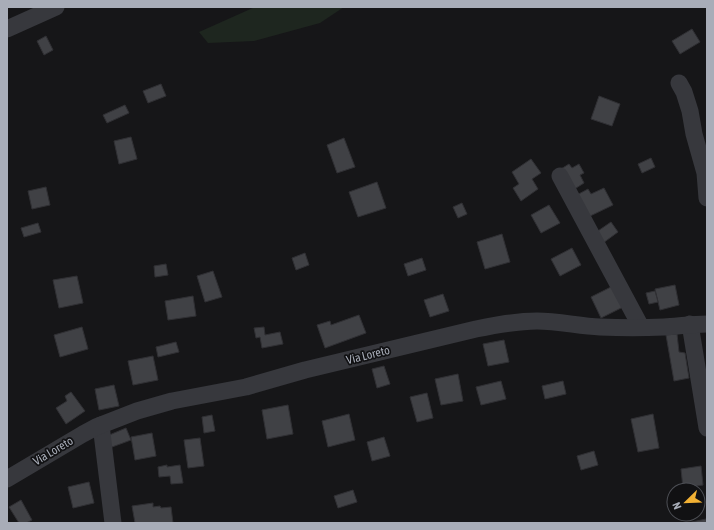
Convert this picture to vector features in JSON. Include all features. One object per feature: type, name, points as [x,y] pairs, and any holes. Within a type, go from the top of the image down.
[{"type":"street","points":[[7,30],[56,7]]},
{"type":"street","points":[[679,83],[684,92],[690,111],[694,134],[706,173],[707,198]]},
{"type":"street","points":[[560,176],[641,328]]},
{"type":"street","name":"Via Loreto","points":[[7,479],[76,437],[137,411],[172,401],[246,387],[305,370],[505,323],[537,321],[599,327],[641,328],[707,324]]},
{"type":"street","points":[[690,324],[707,428]]},
{"type":"street","points":[[101,426],[113,523]]},
{"type":"shaded area","points":[[255,7],[344,7],[320,23],[254,41],[208,43],[199,32]]},
{"type":"building","points":[[692,29],[700,42],[680,54],[672,41]]},
{"type":"building","points":[[46,36],[53,50],[44,55],[37,41]]},
{"type":"building","points":[[161,84],[166,96],[148,103],[143,91]]},
{"type":"building","points":[[599,96],[620,104],[612,126],[591,119]]},
{"type":"building","points":[[125,105],[129,113],[107,123],[103,115]]},
{"type":"building","points":[[131,137],[137,159],[119,164],[114,141]]},
{"type":"building","points":[[344,138],[355,167],[337,173],[327,145]]},
{"type":"building","points":[[651,158],[655,167],[642,173],[638,164]]},
{"type":"building","points":[[531,159],[541,173],[532,179],[538,189],[521,201],[513,188],[519,184],[512,172]]},
{"type":"building","points":[[569,164],[572,168],[579,164],[584,173],[580,175],[584,183],[573,190],[561,169]]},
{"type":"building","points":[[377,182],[386,208],[358,217],[349,192]]},
{"type":"building","points":[[46,187],[50,205],[32,209],[28,191]]},
{"type":"building","points":[[604,188],[613,205],[586,218],[575,196],[588,189],[591,194]]},
{"type":"building","points":[[462,203],[467,214],[458,218],[453,207]]},
{"type":"building","points":[[549,205],[560,223],[541,233],[531,215]]},
{"type":"building","points":[[611,222],[618,232],[603,243],[595,233]]},
{"type":"building","points":[[38,223],[41,232],[24,237],[21,228]]},
{"type":"building","points":[[502,234],[510,262],[485,269],[477,242]]},
{"type":"building","points":[[572,248],[581,265],[560,276],[551,259]]},
{"type":"building","points":[[305,253],[309,265],[296,270],[292,258]]},
{"type":"building","points":[[422,258],[426,270],[408,276],[404,264]]},
{"type":"building","points":[[166,264],[168,275],[155,277],[154,266]]},
{"type":"building","points":[[213,271],[222,297],[205,302],[197,276]]},
{"type":"building","points":[[77,276],[83,303],[59,308],[53,280]]},
{"type":"building","points":[[675,285],[679,305],[660,310],[655,289]]},
{"type":"building","points":[[613,286],[623,307],[601,318],[591,297]]},
{"type":"building","points":[[655,291],[658,302],[649,304],[646,293]]},
{"type":"building","points":[[443,294],[449,311],[430,317],[424,300]]},
{"type":"building","points":[[193,296],[196,316],[168,320],[165,301]]},
{"type":"building","points":[[359,315],[366,333],[325,348],[317,325],[330,321],[331,325]]},
{"type":"building","points":[[82,327],[88,349],[60,357],[54,335]]},
{"type":"building","points":[[264,327],[265,335],[280,332],[283,344],[262,348],[260,337],[256,338],[254,328]]},
{"type":"building","points":[[677,334],[679,352],[685,353],[689,378],[674,381],[666,335]]},
{"type":"building","points":[[504,340],[509,362],[488,366],[483,344]]},
{"type":"building","points":[[176,342],[179,352],[158,357],[156,347]]},
{"type":"building","points":[[153,356],[158,380],[133,385],[128,361]]},
{"type":"building","points":[[384,366],[390,384],[377,388],[372,369]]},
{"type":"building","points":[[458,374],[463,401],[441,405],[435,379]]},
{"type":"building","points":[[501,381],[506,399],[481,405],[476,387]]},
{"type":"building","points":[[563,381],[566,394],[545,399],[542,386]]},
{"type":"building","points":[[114,385],[119,406],[99,410],[95,389]]},
{"type":"building","points":[[71,392],[85,411],[66,424],[56,408],[67,401],[65,396]]},
{"type":"building","points":[[427,393],[433,418],[417,422],[410,397]]},
{"type":"building","points":[[288,405],[293,434],[267,439],[262,410]]},
{"type":"building","points":[[349,414],[355,440],[328,447],[322,421]]},
{"type":"building","points":[[653,414],[659,448],[638,452],[631,419]]},
{"type":"building","points":[[212,415],[215,431],[204,433],[202,417]]},
{"type":"building","points":[[126,428],[131,440],[112,447],[107,436]]},
{"type":"building","points":[[152,433],[156,456],[135,460],[131,437]]},
{"type":"building","points":[[384,437],[390,456],[372,461],[367,442]]},
{"type":"building","points":[[200,438],[204,466],[188,468],[184,440]]},
{"type":"building","points":[[594,451],[598,465],[581,470],[577,456]]},
{"type":"building","points":[[167,465],[167,467],[180,465],[183,483],[171,484],[170,476],[159,477],[158,467]]},
{"type":"building","points":[[701,466],[703,482],[682,482],[681,469]]},
{"type":"building","points":[[89,482],[94,503],[73,508],[68,487]]},
{"type":"building","points":[[353,490],[357,502],[338,508],[334,496]]},
{"type":"building","points":[[21,500],[32,520],[26,523],[19,523],[9,507]]},
{"type":"building","points":[[153,503],[153,507],[171,507],[173,523],[135,523],[132,506]]},
{"type":"building","points":[[706,519],[707,523],[687,523],[706,522]]}]
